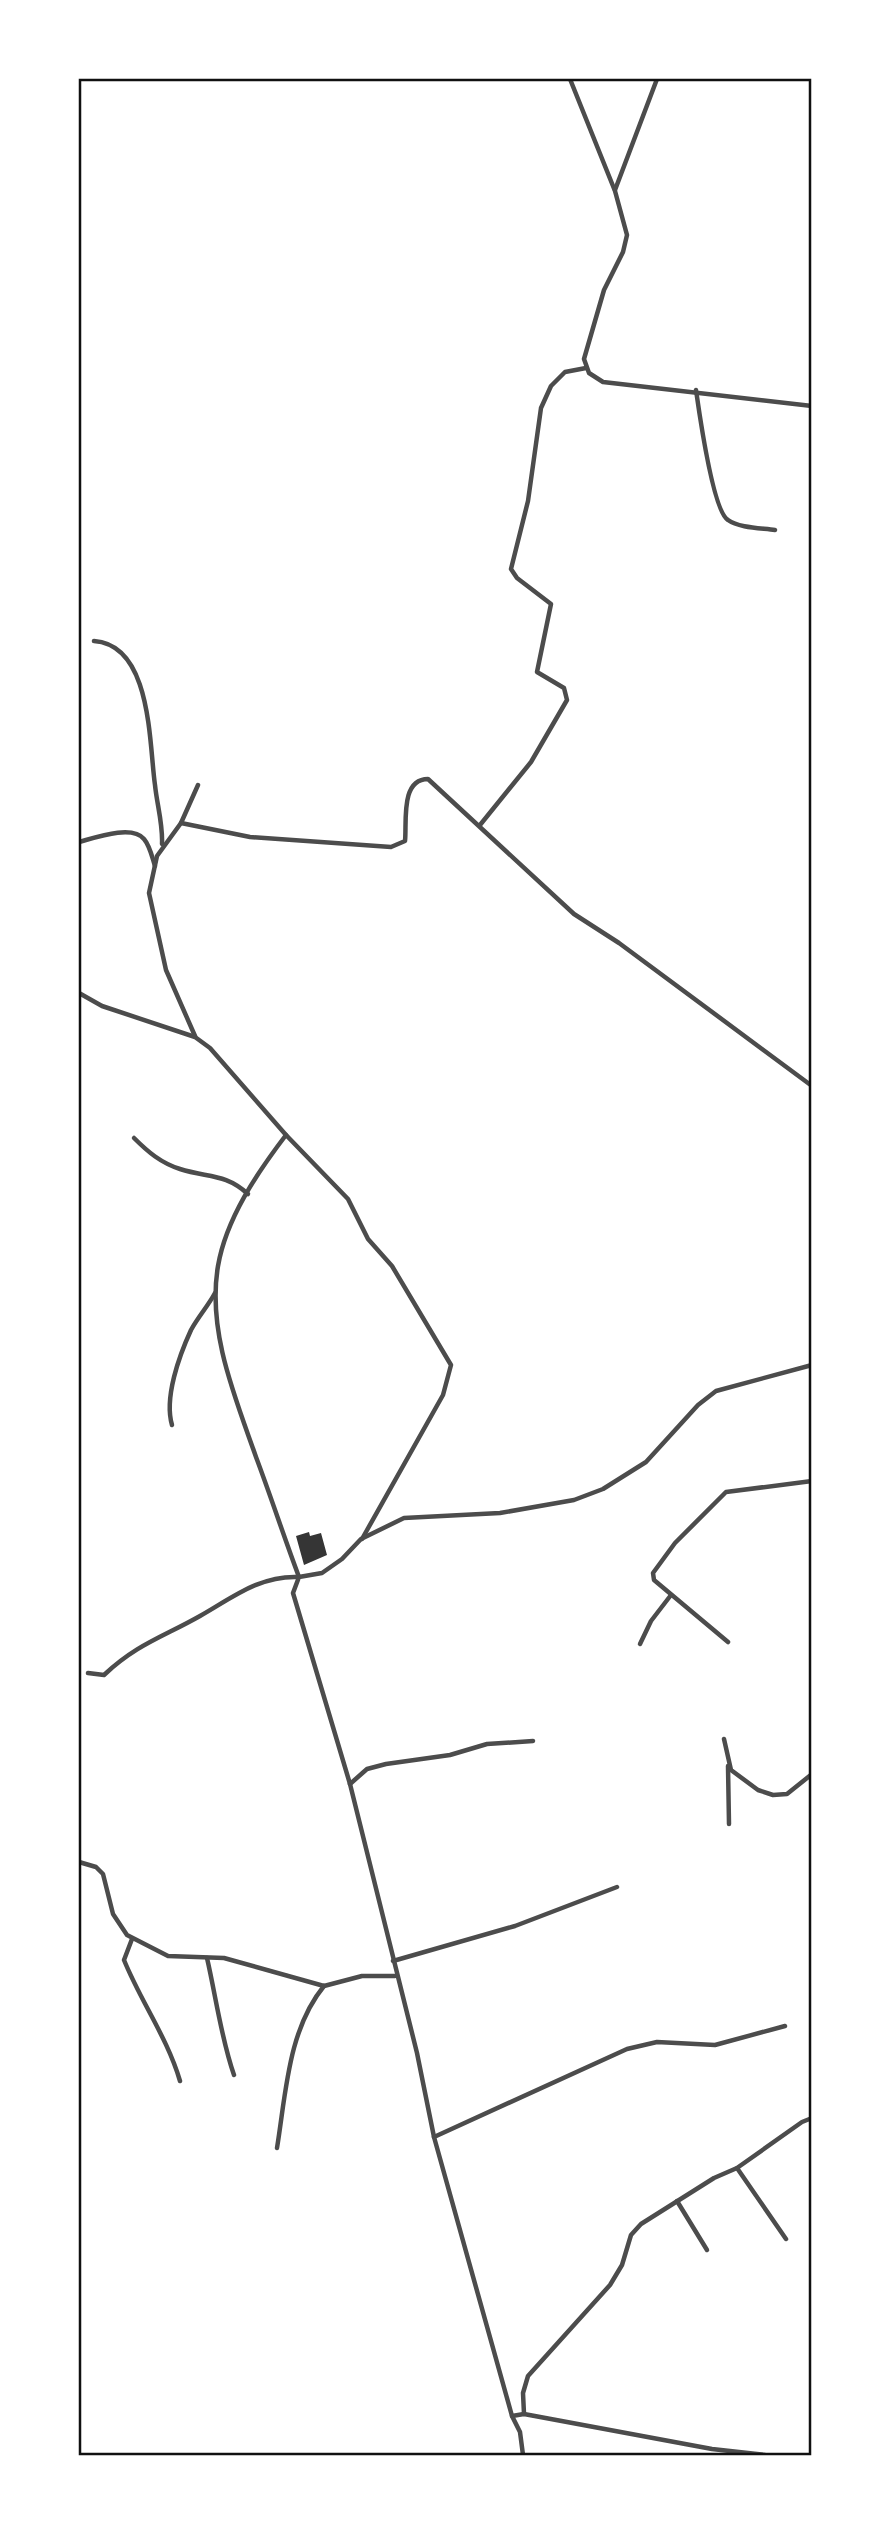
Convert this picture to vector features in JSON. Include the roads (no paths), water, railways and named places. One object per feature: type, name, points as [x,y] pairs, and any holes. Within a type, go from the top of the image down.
[{"type":"street","points":[[570,79],[626,225],[626,242],[604,290],[585,352],[586,368],[603,382],[696,390],[812,406]]},
{"type":"street","points":[[615,191],[657,79]]},
{"type":"street","points":[[480,825],[531,762],[568,697],[564,688],[537,672],[551,604],[517,578],[511,569],[528,501],[544,399],[565,372],[586,368]]},
{"type":"street","points":[[696,390],[715,495],[723,516],[731,522],[775,530]]},
{"type":"street","points":[[94,640],[113,646],[129,664],[143,691],[149,716],[155,785],[163,830],[162,847]]},
{"type":"street","points":[[181,823],[250,836],[391,846],[405,841],[410,792],[416,783],[425,779],[435,783],[574,914],[619,943],[812,1086]]},
{"type":"street","points":[[195,1037],[166,970],[149,894],[157,870],[157,856],[181,823],[198,785]]},
{"type":"street","points":[[79,842],[135,833],[146,842],[157,870]]},
{"type":"street","points":[[79,993],[102,1006],[195,1037],[210,1048],[286,1135],[348,1199],[368,1239],[391,1266],[451,1365],[443,1395],[361,1539],[342,1559],[322,1573],[299,1577],[285,1576],[251,1586],[203,1614],[143,1643],[104,1675],[88,1673]]},
{"type":"street","points":[[286,1135],[248,1194],[226,1237],[215,1292],[218,1326],[228,1375],[299,1577],[294,1600],[319,1671],[350,1784],[434,2137],[512,2416],[520,2432],[523,2455]]},
{"type":"street","points":[[134,1138],[161,1161],[187,1171],[228,1179],[248,1194]]},
{"type":"street","points":[[172,1426],[169,1408],[185,1348],[191,1331],[215,1292]]},
{"type":"street","points":[[361,1539],[404,1518],[500,1513],[574,1500],[615,1483],[646,1462],[698,1405],[716,1391],[812,1365]]},
{"type":"street","points":[[728,1642],[654,1580],[653,1573],[675,1543],[717,1499],[729,1491],[812,1481]]},
{"type":"street","points":[[640,1644],[657,1611],[671,1595]]},
{"type":"street","points":[[724,1739],[728,1762],[729,1824]]},
{"type":"street","points":[[350,1784],[359,1774],[386,1764],[455,1754],[488,1744],[533,1741]]},
{"type":"street","points":[[728,1762],[744,1781],[774,1795],[795,1789],[812,1774]]},
{"type":"street","points":[[79,1862],[96,1867],[103,1874],[113,1914],[132,1939],[168,1956],[224,1958],[324,1986],[362,1976],[395,1976]]},
{"type":"street","points":[[393,1961],[515,1926],[617,1887]]},
{"type":"street","points":[[132,1939],[124,1960],[143,2003],[168,2045],[180,2081]]},
{"type":"street","points":[[206,1958],[221,2016],[224,2048],[234,2075]]},
{"type":"street","points":[[277,2148],[299,2031],[310,2003],[324,1986]]},
{"type":"street","points":[[434,2137],[626,2049],[657,2042],[715,2045],[785,2026]]},
{"type":"street","points":[[524,2414],[523,2393],[532,2370],[610,2285],[635,2230],[677,2201],[737,2168],[802,2122],[812,2118]]},
{"type":"street","points":[[737,2168],[786,2239]]},
{"type":"street","points":[[677,2201],[707,2250]]},
{"type":"street","points":[[512,2416],[524,2414],[712,2449],[765,2455]]}]
